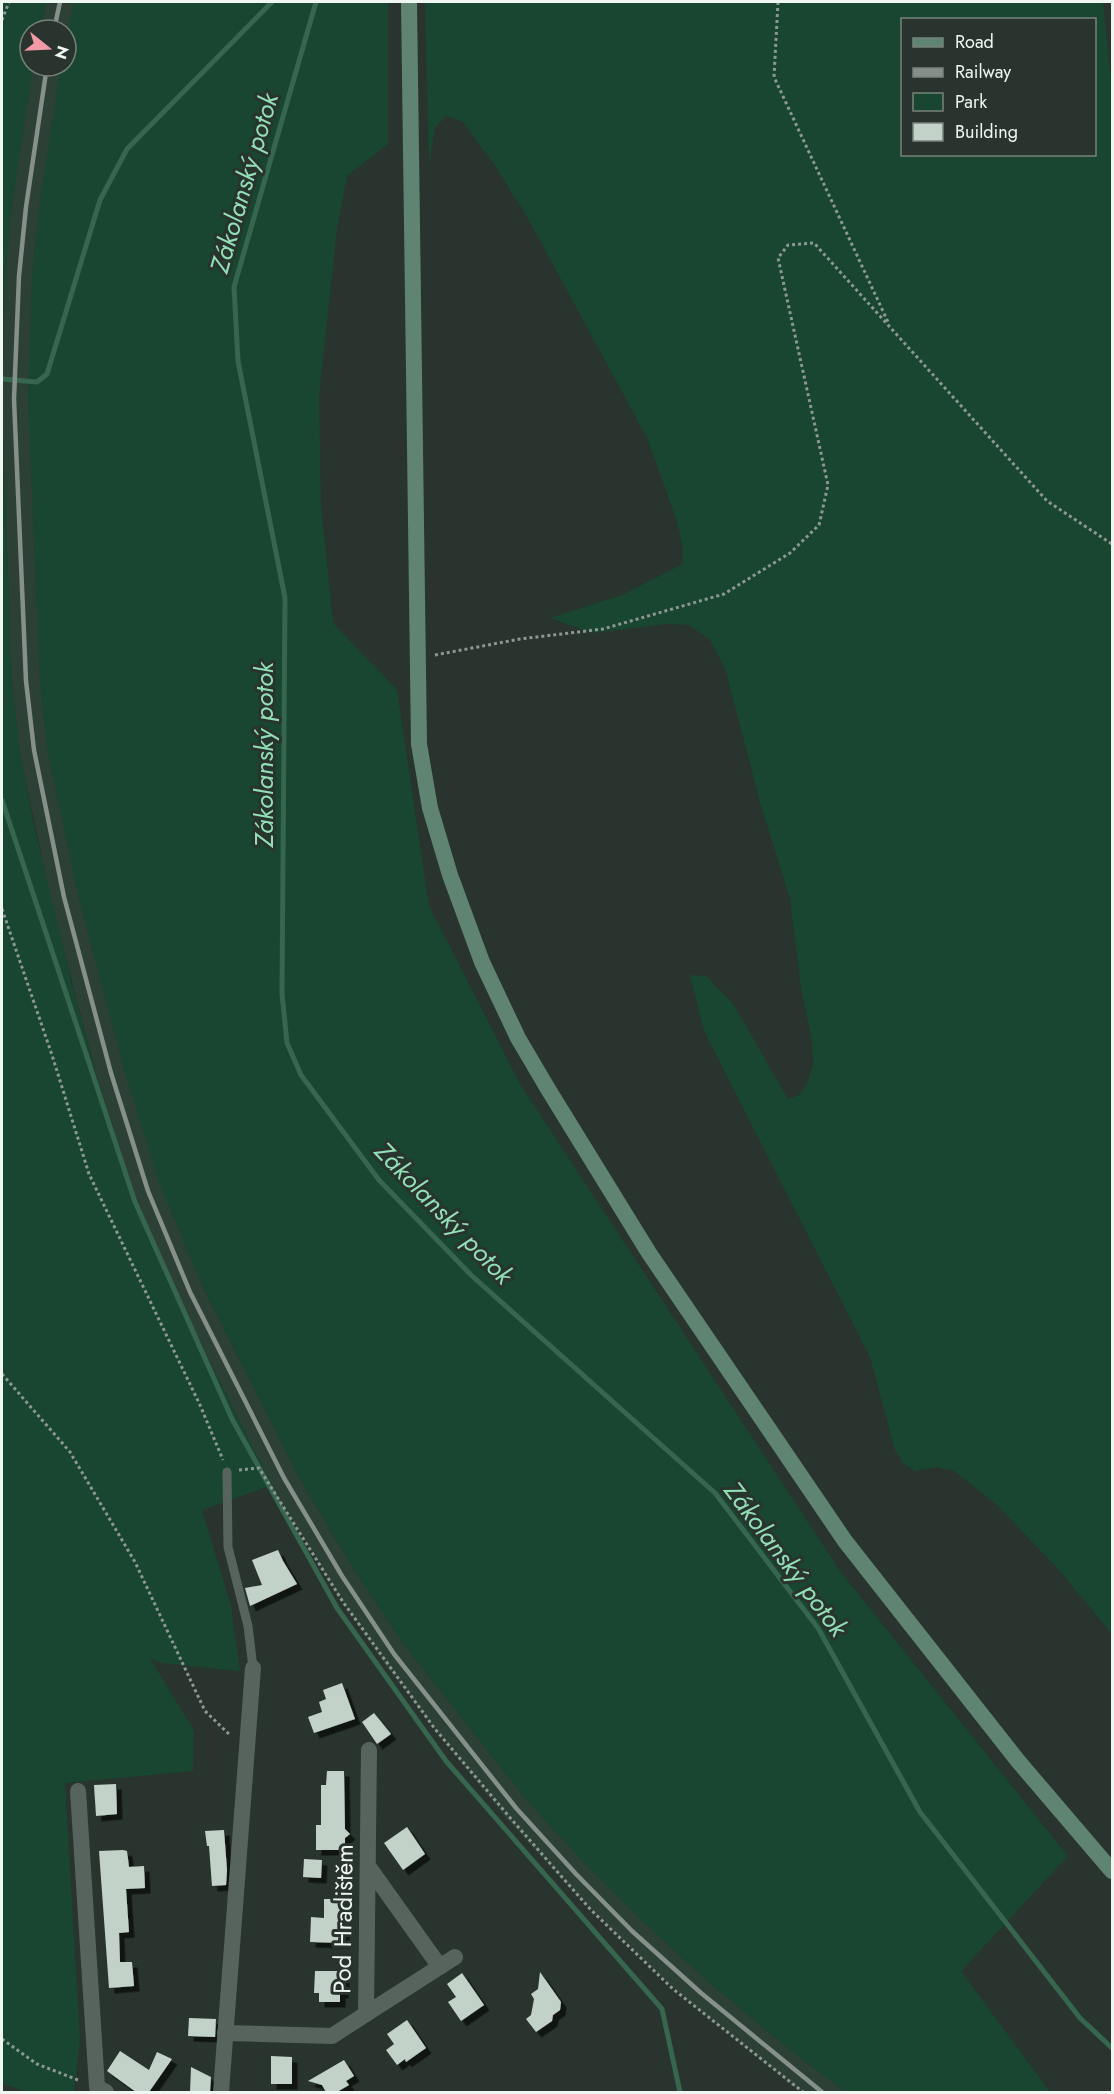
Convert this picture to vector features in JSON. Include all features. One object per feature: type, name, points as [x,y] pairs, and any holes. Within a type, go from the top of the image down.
[{"type":"main road","points":[[409,2],[419,744],[430,808],[450,875],[482,962],[518,1038],[649,1253],[845,1541],[1018,1761],[1113,1871]]},
{"type":"street","points":[[221,2092],[253,1668]]},
{"type":"street","name":"Pod Hradištěm","points":[[225,2033],[332,2036],[366,2014],[369,1750]]},
{"type":"street","points":[[78,1791],[102,2090]]},
{"type":"street","points":[[368,1866],[440,1967]]},
{"type":"street","points":[[366,2014],[455,1957]]},
{"type":"lane","points":[[228,1472],[228,1547],[248,1626],[253,1668]]},
{"type":"path","points":[[2,20],[9,2]]},
{"type":"path","points":[[778,2],[774,77],[890,327]]},
{"type":"path","points":[[418,658],[520,639],[603,629],[724,594],[790,553],[819,525],[828,485],[778,258],[788,245],[814,243],[1047,501],[1113,544]]},
{"type":"path","points":[[2,909],[52,1055],[89,1174],[200,1406],[228,1472]]},
{"type":"path","points":[[2,1374],[70,1452],[135,1562],[205,1711],[236,1740]]},
{"type":"path","points":[[246,1470],[259,1468],[350,1611],[435,1729],[591,1910],[673,1989],[803,2092]]},
{"type":"path","points":[[2,2039],[37,2064],[102,2090]]},
{"type":"shaded area","points":[[46,2],[74,2],[71,18],[43,18]]},
{"type":"shaded area","points":[[31,78],[59,78],[39,209],[32,277],[28,399],[40,680],[47,748],[78,894],[124,1069],[161,1186],[203,1287],[296,1472],[353,1568],[405,1646],[526,1799],[586,1865],[642,1921],[710,1983],[785,2046],[846,2092],[800,2092],[692,2004],[623,1941],[566,1884],[505,1817],[383,1662],[330,1583],[272,1485],[178,1298],[135,1195],[97,1077],[51,900],[20,753],[12,682],[2,414],[5,275],[12,205]]},
{"type":"green space","points":[[2,2],[46,2],[43,18],[18,18],[18,78],[31,78],[12,205],[5,275],[2,388]]},
{"type":"green space","points":[[74,2],[388,2],[388,144],[347,176],[337,229],[319,396],[321,504],[333,623],[397,690],[429,906],[520,1084],[840,1571],[1068,1856],[961,1971],[1050,2092],[846,2092],[785,2046],[710,1983],[642,1921],[586,1865],[526,1799],[405,1646],[353,1568],[296,1472],[203,1287],[160,1186],[124,1069],[78,894],[47,748],[40,680],[28,399],[32,277],[39,209],[59,78],[78,78],[78,18],[71,18]]},
{"type":"green space","points":[[425,2],[1103,2],[1112,89],[1112,1634],[1059,1570],[996,1504],[954,1471],[936,1467],[915,1471],[903,1463],[895,1450],[870,1357],[704,1031],[690,975],[706,976],[734,1005],[788,1099],[799,1095],[807,1084],[813,1065],[812,1041],[801,988],[790,899],[760,802],[725,668],[710,640],[689,625],[667,624],[592,633],[550,618],[622,595],[683,564],[683,549],[677,521],[647,438],[525,213],[494,164],[463,122],[446,116],[435,128],[429,163]]},
{"type":"green space","points":[[2,414],[12,682],[20,753],[36,834],[72,984],[97,1077],[135,1195],[178,1298],[272,1485],[202,1510],[231,1606],[240,1671],[161,1663],[150,1658],[194,1731],[193,1771],[65,1783],[80,2039],[74,2092],[29,2092],[2,2084]]},
{"type":"building","points":[[278,1550],[297,1584],[250,1606],[245,1588],[262,1585],[252,1560]]},
{"type":"building","points":[[342,1683],[355,1719],[314,1733],[308,1717],[322,1712],[319,1702],[326,1699],[323,1690]]},
{"type":"building","points":[[374,1713],[391,1734],[377,1744],[362,1722]]},
{"type":"building","points":[[327,1771],[344,1771],[345,1829],[350,1834],[345,1838],[345,1850],[316,1850],[316,1825],[321,1825],[321,1785],[326,1785]]},
{"type":"building","points":[[116,1784],[117,1814],[96,1816],[94,1785]]},
{"type":"building","points":[[407,1827],[425,1854],[403,1870],[384,1843]]},
{"type":"building","points":[[224,1830],[226,1885],[212,1886],[209,1846],[207,1846],[205,1831]]},
{"type":"building","points":[[99,1851],[127,1851],[129,1867],[144,1866],[145,1888],[126,1889],[129,1932],[119,1933],[120,1962],[132,1962],[134,1986],[109,1988]]},
{"type":"building","points":[[304,1859],[322,1860],[321,1878],[303,1877]]},
{"type":"building","points":[[324,1899],[344,1899],[344,1943],[310,1942],[311,1917],[324,1918]]},
{"type":"building","points":[[315,1971],[344,1971],[343,1993],[340,1993],[340,2002],[319,2002],[319,1993],[314,1993]]},
{"type":"building","points":[[540,1972],[561,2002],[560,2010],[553,2015],[552,2021],[536,2032],[526,2019],[531,2015],[534,1999],[531,1994],[538,1989]]},
{"type":"building","points":[[462,1973],[484,2005],[461,2021],[448,2002],[456,1997],[447,1984]]},
{"type":"building","points":[[189,2018],[216,2019],[215,2037],[188,2036]]},
{"type":"building","points":[[407,2020],[426,2048],[406,2062],[405,2059],[397,2065],[386,2050],[394,2044],[387,2034]]},
{"type":"building","points":[[120,2051],[149,2070],[157,2052],[172,2059],[149,2092],[136,2092],[107,2071]]},
{"type":"building","points":[[271,2056],[292,2057],[292,2084],[271,2084]]},
{"type":"building","points":[[344,2060],[354,2076],[346,2081],[349,2085],[337,2092],[326,2092],[322,2085],[308,2081]]},
{"type":"building","points":[[191,2067],[211,2077],[210,2092],[190,2092]]},
{"type":"waterway","points":[[2,379],[37,382],[47,374],[100,200],[127,149],[272,2]]},
{"type":"waterway","name":"Zákolanský potok","points":[[316,2],[234,287],[238,361],[285,598],[282,994],[287,1043],[301,1075],[379,1180],[471,1275],[715,1493],[818,1628],[920,1812],[1080,2018],[1112,2048]]},
{"type":"waterway","points":[[2,800],[135,1202],[232,1419],[337,1608],[446,1761],[662,2009],[680,2092]]},
{"type":"railway","points":[[57,18],[60,2]]},
{"type":"railway","points":[[45,78],[26,207],[19,276],[14,399],[26,681],[34,750],[64,897],[111,1073],[148,1191],[190,1292],[284,1478],[342,1576],[394,1654],[516,1808],[576,1874],[632,1931],[701,1993],[822,2092]]}]
